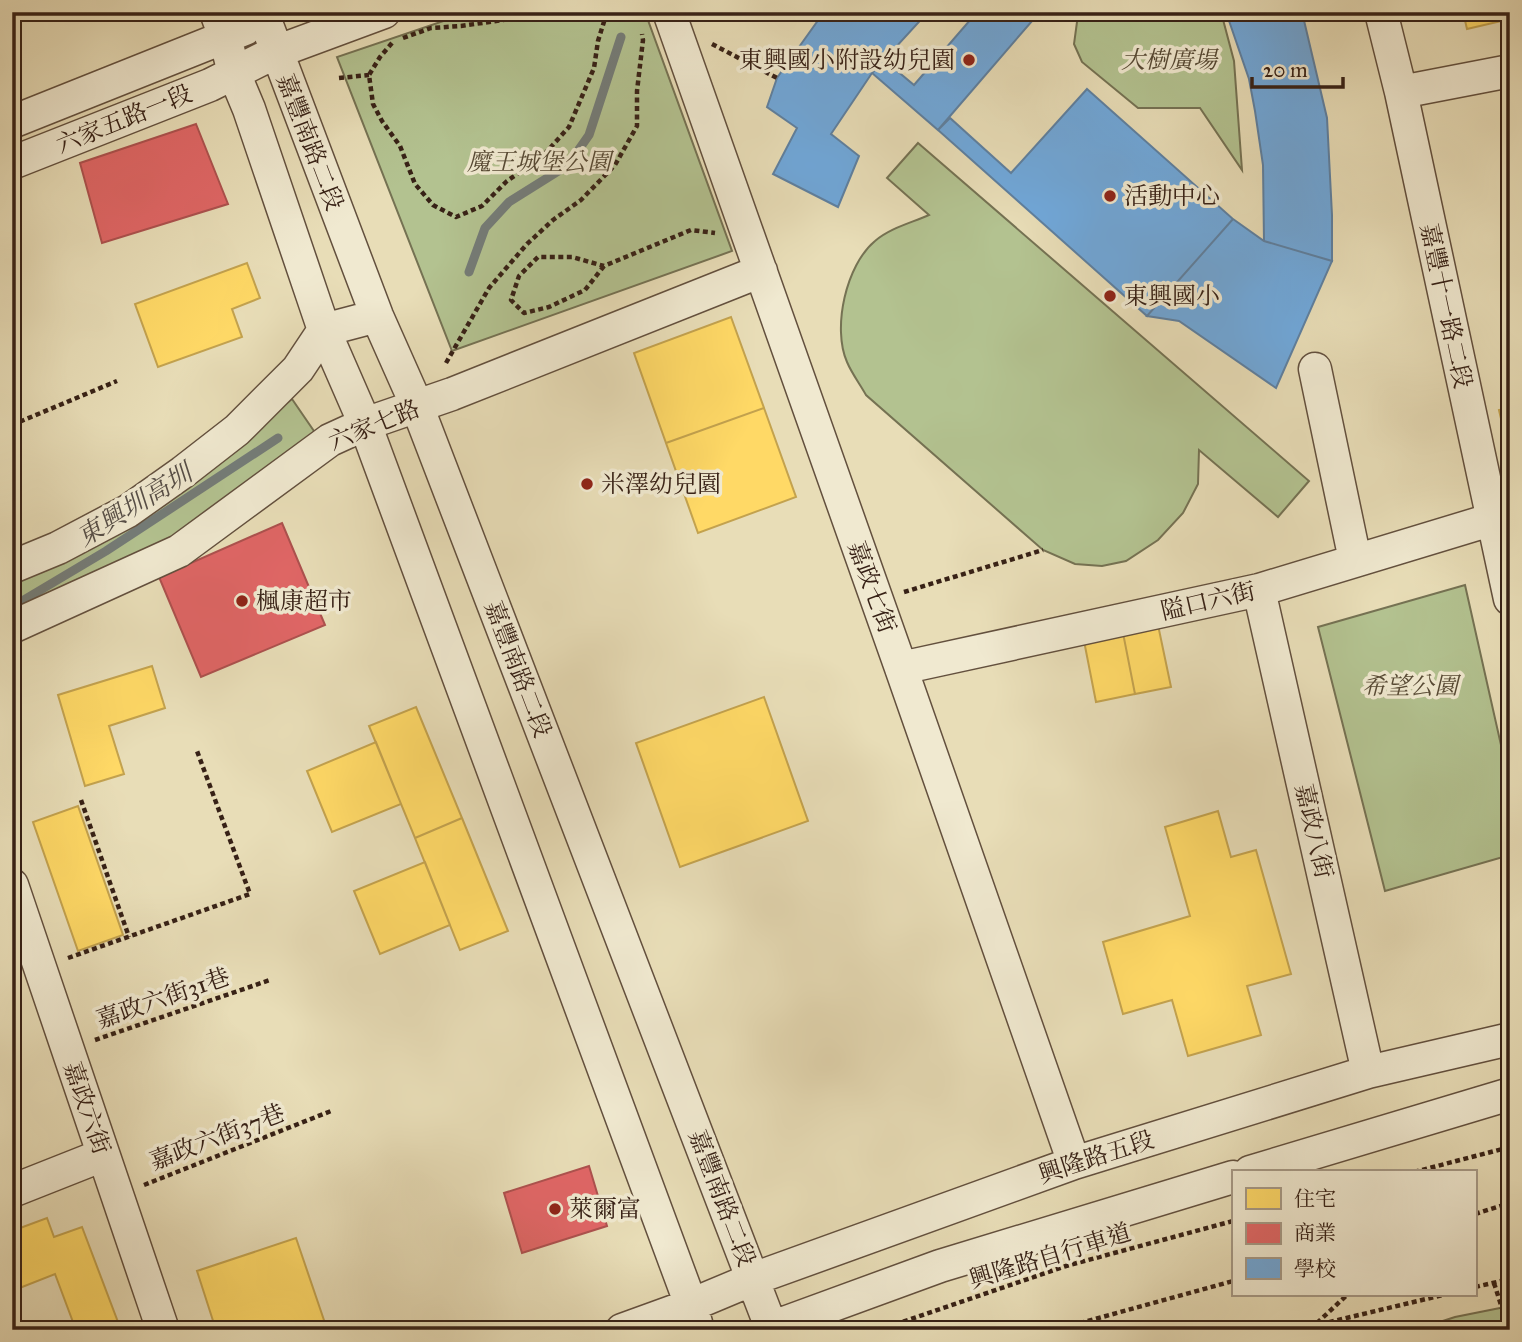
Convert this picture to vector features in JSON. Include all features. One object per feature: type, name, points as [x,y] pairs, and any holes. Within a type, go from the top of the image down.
[{"type":"street","name":"六家五路一段","points":[[12,163],[210,85],[276,52],[384,12]]},
{"type":"street","name":"嘉豐十一路二段","points":[[1381,12],[1501,516],[1510,599]]},
{"type":"street","name":"六家五路一段","points":[[12,122],[220,25],[270,15]]},
{"type":"street","name":"嘉豐南路二段","points":[[270,15],[276,52],[377,316],[417,406],[753,1279],[768,1329]]},
{"type":"street","name":"嘉政七街","points":[[679,15],[748,237],[1074,1163]]},
{"type":"street","name":"嘉豐南路二段","points":[[220,25],[234,74],[249,109],[324,330],[365,424],[694,1317]]},
{"type":"street","points":[[1401,92],[1510,71]]},
{"type":"street","name":"六家七路","points":[[12,627],[179,551],[330,440],[365,424],[452,394],[761,271]]},
{"type":"street","points":[[12,567],[58,548],[128,511],[237,430],[298,369],[324,330],[377,316]]},
{"type":"street","points":[[1314,369],[1355,560]]},
{"type":"street","name":"隘口六街","points":[[901,668],[1259,590],[1501,516]]},
{"type":"street","name":"嘉政八街","points":[[1259,590],[1368,1072]]},
{"type":"street","name":"嘉政六街","points":[[12,885],[18,917],[40,968],[163,1330]]},
{"type":"street","name":"興隆路五段","points":[[622,1330],[694,1317],[753,1279],[1074,1163],[1368,1072],[1510,1039]]},
{"type":"street","points":[[1257,1170],[1510,1094]]},
{"type":"street","points":[[12,1191],[103,1155]]},
{"type":"street","points":[[768,1329],[940,1266],[1232,1177]]},
{"type":"path","points":[[527,13],[510,19],[431,28],[395,41],[380,57],[369,75],[373,104],[400,146],[415,184],[433,205],[456,217],[482,205],[507,181],[541,158],[569,127],[594,68],[598,41],[607,12]]},
{"type":"path","points":[[679,15],[729,54],[778,78]]},
{"type":"path","points":[[442,370],[488,288],[527,244],[553,220],[581,200],[615,165],[637,127],[637,91],[643,40],[641,31]]},
{"type":"path","points":[[340,78],[369,75]]},
{"type":"path","points":[[604,266],[572,257],[538,257],[519,276],[511,300],[524,313],[549,307],[585,290],[604,266],[691,230],[748,237]]},
{"type":"path","points":[[12,425],[117,380]]},
{"type":"path","points":[[877,601],[1043,550]]},
{"type":"path","points":[[40,968],[250,894],[197,751]]},
{"type":"path","points":[[81,800],[129,937]]},
{"type":"path","name":"嘉政六街31巷","points":[[68,1050],[270,980]]},
{"type":"path","name":"嘉政六街37巷","points":[[117,1195],[331,1111]]},
{"type":"path","points":[[1422,1170],[1510,1146]]},
{"type":"path","points":[[1476,1214],[1510,1203]]},
{"type":"path","name":"興隆路自行車道","points":[[880,1330],[1066,1266],[1232,1221]]},
{"type":"path","points":[[1476,1287],[1510,1279]]},
{"type":"path","points":[[1055,1330],[1232,1281]]},
{"type":"path","points":[[1494,1283],[1509,1330]]},
{"type":"path","points":[[1316,1324],[1346,1296]]},
{"type":"path","points":[[1296,1330],[1439,1296]]},
{"type":"green space","name":"魔王城堡公園","points":[[470,12],[645,12],[732,251],[452,351],[337,57]]},
{"type":"green space","name":"大樹廣場","points":[[1085,12],[1221,12],[1234,61],[1242,170],[1200,108],[1138,108],[1082,62],[1074,44],[1077,22]]},
{"type":"green space","points":[[918,143],[1309,481],[1278,517],[1199,450],[1198,484],[1183,513],[1158,540],[1126,561],[1102,566],[1075,564],[1043,550],[866,395],[849,366],[843,348],[841,332],[844,298],[856,265],[875,241],[894,229],[929,215],[887,178]]},
{"type":"green space","points":[[292,399],[316,434],[172,538],[12,617],[12,582],[153,506]]},
{"type":"green space","name":"希望公園","points":[[1465,585],[1510,785],[1510,855],[1385,891],[1318,627]]},
{"type":"green space","points":[[1510,1306],[1510,1330],[1415,1330],[1455,1317]]},
{"type":"building: 住宅","points":[[1463,12],[1510,12],[1510,19],[1467,29]]},
{"type":"building: 住宅","points":[[247,263],[260,298],[232,309],[242,337],[158,367],[135,304]]},
{"type":"building: 住宅","points":[[731,317],[764,408],[666,443],[634,353]]},
{"type":"building: 住宅","points":[[764,408],[796,497],[698,533],[666,443]]},
{"type":"building: 住宅","points":[[1510,408],[1510,458],[1499,410]]},
{"type":"building: 住宅","points":[[1158,625],[1171,687],[1135,694],[1123,633]]},
{"type":"building: 住宅","points":[[1123,633],[1135,694],[1096,702],[1084,641]]},
{"type":"building: 住宅","points":[[152,666],[165,708],[109,726],[124,774],[85,786],[58,695]]},
{"type":"building: 住宅","points":[[764,697],[808,821],[680,867],[636,743]]},
{"type":"building: 住宅","points":[[416,707],[462,818],[415,838],[369,726]]},
{"type":"building: 住宅","points":[[376,742],[401,804],[332,832],[307,771]]},
{"type":"building: 住宅","points":[[78,806],[123,935],[78,951],[33,822]]},
{"type":"building: 住宅","points":[[1218,811],[1231,857],[1256,850],[1291,974],[1247,986],[1261,1035],[1188,1056],[1172,1000],[1123,1014],[1103,942],[1190,916],[1165,827]]},
{"type":"building: 住宅","points":[[462,818],[508,931],[460,950],[415,838]]},
{"type":"building: 住宅","points":[[425,862],[450,925],[380,954],[354,891]]},
{"type":"building: 住宅","points":[[47,1218],[54,1237],[82,1227],[121,1330],[76,1330],[55,1274],[12,1291],[12,1231]]},
{"type":"building: 住宅","points":[[296,1238],[327,1329],[216,1330],[197,1271]]},
{"type":"building: 商業","points":[[196,124],[228,204],[102,243],[80,163]]},
{"type":"building: 商業","name":"楓康超市","points":[[282,523],[325,625],[201,677],[159,577]]},
{"type":"building: 商業","name":"萊爾富","points":[[589,1166],[607,1226],[522,1253],[504,1193]]},
{"type":"building: 學校","points":[[824,12],[928,12],[872,73],[831,134],[859,156],[838,207],[773,174],[797,128],[767,107],[777,78]]},
{"type":"building: 學校","points":[[977,12],[1022,12],[1032,21],[938,130],[872,73],[884,60],[914,85]]},
{"type":"building: 學校","points":[[1226,12],[1302,12],[1327,118],[1332,261],[1264,241],[1263,165],[1255,111],[1249,79]]},
{"type":"building: 學校","name":"活動中心","points":[[1087,89],[1233,219],[1147,316],[938,130],[950,118],[1011,173]]},
{"type":"building: 學校","points":[[1233,219],[1264,241],[1332,261],[1276,388],[1179,321],[1147,316]]},
{"type":"waterway","name":"東興圳高圳","points":[[469,272],[485,228],[509,202],[568,165],[589,135],[621,37]]},
{"type":"waterway","name":"東興圳高圳","points":[[12,607],[106,551],[278,438]]},
{"type":"place","name":"東興國小附設幼兒園","points":[[969,60]]},
{"type":"place","name":"活動中心","points":[[1110,196]]},
{"type":"place","name":"東興國小","points":[[1110,296]]},
{"type":"place","name":"米澤幼兒園","points":[[587,484]]},
{"type":"place","name":"楓康超市","points":[[242,601]]},
{"type":"place","name":"萊爾富","points":[[555,1209]]}]
